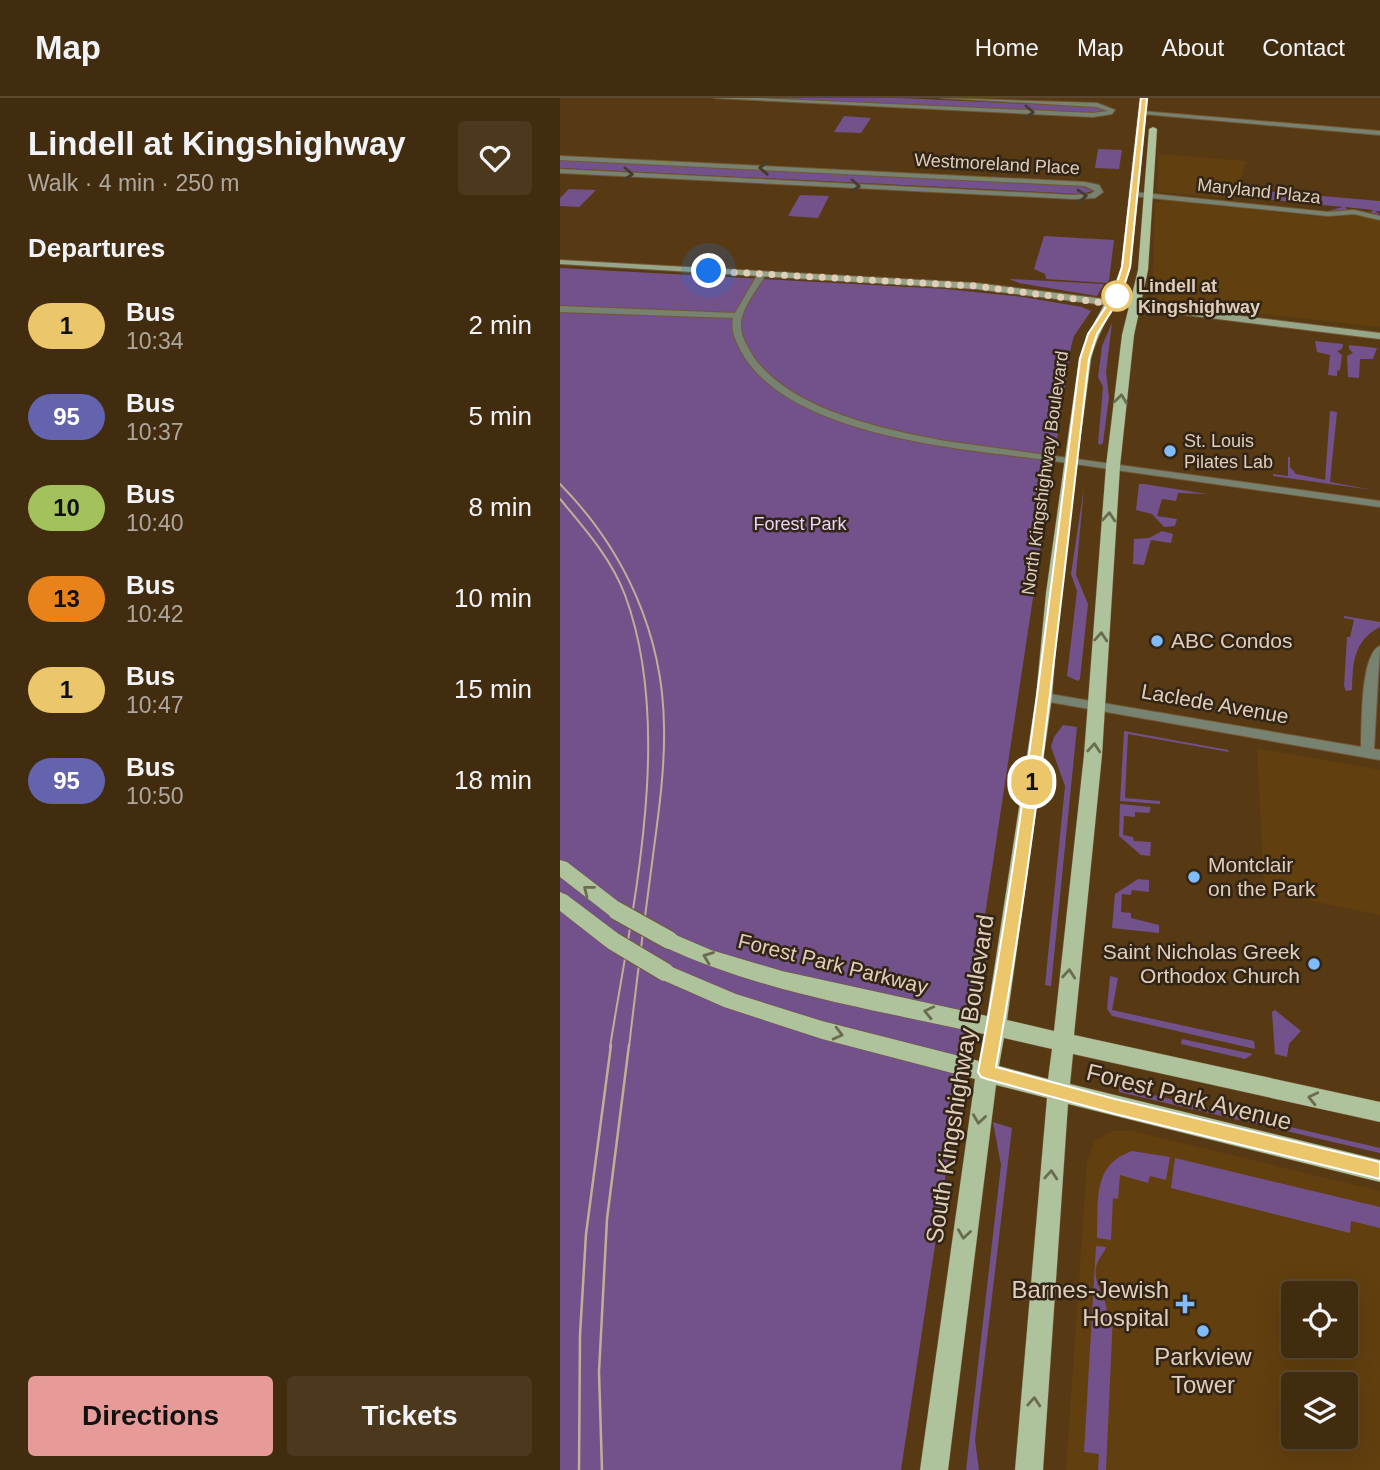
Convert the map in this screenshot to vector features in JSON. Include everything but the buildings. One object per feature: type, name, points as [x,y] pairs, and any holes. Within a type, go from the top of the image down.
[{"type":"main road","name":"North Kingshighway Boulevard","points":[[1044,696],[1053,593],[1087,346],[1112,304],[1126,267],[1144,98]]},
{"type":"main road","points":[[1029,1470],[1058,1091],[1097,705],[1113,466],[1128,335],[1144,256],[1155,110]]},
{"type":"main road","points":[[560,262],[976,286],[1380,336]]},
{"type":"main road","name":"South Kingshighway Boulevard","points":[[934,1470],[987,1072],[1005,972],[1044,696]]},
{"type":"main road","name":"Forest Park Parkway","points":[[560,867],[617,911],[706,957],[782,980],[995,1027]]},
{"type":"main road","points":[[560,900],[614,941],[665,972],[731,1001],[773,1016],[987,1072]]},
{"type":"main road","name":"Forest Park Avenue","points":[[995,1027],[1380,1112]]},
{"type":"main road","name":"Forest Park Avenue","points":[[987,1072],[1380,1171]]},
{"type":"street","points":[[716,98],[1093,115],[1110,113],[1112,110],[1097,105],[944,98]]},
{"type":"street","points":[[1143,112],[1155,110],[1380,134]]},
{"type":"street","name":"Westmoreland Place","points":[[560,158],[1085,184],[1096,187],[1099,192],[1074,197],[560,171]]},
{"type":"street","name":"Maryland Plaza","points":[[1134,194],[1326,213],[1359,212],[1380,218]]},
{"type":"street","points":[[762,274],[739,316],[738,332],[757,364],[775,383],[811,405],[845,419],[896,434],[1380,504]]},
{"type":"street","points":[[560,309],[739,316]]},
{"type":"street","points":[[1374,753],[1372,670],[1380,650]]},
{"type":"street","name":"Laclede Avenue","points":[[1044,696],[1374,753]]},
{"type":"shaded area","points":[[1158,154],[1246,161],[1235,199],[1158,192]]},
{"type":"shaded area","points":[[1163,200],[1321,217],[1358,215],[1380,220],[1380,327],[1152,302],[1155,203]]},
{"type":"shaded area","points":[[1257,748],[1380,770],[1380,915],[1264,891]]},
{"type":"shaded area","name":"Barnes-Jewish Hospital","points":[[1112,1131],[1132,1131],[1380,1191],[1380,1470],[1066,1470],[1087,1163],[1094,1142]]},
{"type":"green space","points":[[757,98],[900,98],[1095,107],[1105,110],[1094,113]]},
{"type":"green space","points":[[844,116],[871,118],[861,133],[834,132]]},
{"type":"green space","points":[[1098,149],[1122,150],[1119,169],[1095,168]]},
{"type":"green space","points":[[560,160],[1082,186],[1093,191],[1081,194],[560,168]]},
{"type":"green space","points":[[569,189],[596,190],[579,207],[560,206],[560,198]]},
{"type":"green space","points":[[1253,190],[1380,201],[1380,211],[1375,211],[1380,215],[1370,212],[1374,210],[1345,207],[1347,210],[1328,211],[1343,207],[1252,198]]},
{"type":"green space","points":[[800,195],[829,196],[818,218],[788,216]]},
{"type":"green space","points":[[1044,236],[1114,240],[1107,283],[1046,279],[1045,274],[1034,269]]},
{"type":"green space","name":"Forest Park","points":[[560,268],[946,289],[1023,297],[1082,307],[1091,311],[1074,336],[1071,347],[901,1470],[560,1470]]},
{"type":"green space","points":[[1009,279],[1104,284],[1097,296]]},
{"type":"green space","points":[[1112,323],[1106,372],[1109,397],[1103,443],[1100,445],[1098,443],[1103,387],[1098,377],[1102,346]]},
{"type":"green space","points":[[1315,341],[1343,344],[1342,349],[1337,351],[1342,355],[1337,376],[1328,375],[1330,355],[1317,352]]},
{"type":"green space","points":[[1349,345],[1377,348],[1373,359],[1360,359],[1359,378],[1348,377],[1347,356],[1353,353]]},
{"type":"green space","points":[[1330,411],[1337,412],[1330,482],[1373,490],[1273,476],[1288,476],[1290,457],[1290,467],[1296,474],[1325,480]]},
{"type":"green space","points":[[1139,484],[1207,494],[1178,493],[1176,501],[1162,499],[1157,516],[1177,519],[1175,526],[1164,527],[1152,514],[1136,510]]},
{"type":"green space","points":[[1084,487],[1076,575],[1088,604],[1078,681],[1067,676],[1077,591],[1071,574]]},
{"type":"green space","points":[[1162,531],[1173,534],[1171,543],[1151,540],[1144,565],[1133,564],[1134,539],[1149,538]]},
{"type":"green space","points":[[1344,616],[1380,622],[1380,627],[1364,639],[1356,654],[1352,690],[1346,691],[1347,637],[1350,637],[1354,620]]},
{"type":"green space","points":[[1063,725],[1077,727],[1051,986],[1045,985],[1065,786],[1051,747],[1054,737]]},
{"type":"green space","points":[[1124,731],[1229,752],[1128,734],[1125,798],[1160,801],[1160,804],[1120,801]]},
{"type":"green space","points":[[1120,804],[1151,807],[1149,813],[1135,812],[1135,817],[1124,816],[1123,835],[1133,837],[1134,841],[1151,842],[1150,856],[1141,855],[1119,836]]},
{"type":"green space","points":[[1138,879],[1149,880],[1149,892],[1132,890],[1131,895],[1122,894],[1121,912],[1131,913],[1131,918],[1159,925],[1159,933],[1112,928],[1115,894]]},
{"type":"green space","points":[[1110,976],[1118,978],[1112,1010],[1254,1041],[1255,1049],[1112,1016],[1107,1009]]},
{"type":"green space","points":[[1275,1010],[1301,1031],[1289,1044],[1287,1057],[1275,1054],[1272,1012]]},
{"type":"green space","points":[[1182,1039],[1253,1054],[1245,1059],[1181,1044]]},
{"type":"green space","points":[[1119,1087],[1380,1148],[1380,1153],[1119,1092]]},
{"type":"green space","points":[[993,1122],[1012,1128],[975,1440],[979,1470],[966,1470],[1001,1165]]},
{"type":"green space","points":[[1132,1151],[1170,1157],[1166,1180],[1150,1176],[1148,1183],[1120,1175],[1118,1199],[1113,1198],[1111,1240],[1097,1238],[1098,1198],[1103,1175],[1119,1157]]},
{"type":"green space","points":[[1175,1158],[1380,1207],[1380,1228],[1351,1221],[1350,1233],[1171,1188]]},
{"type":"green space","points":[[1096,1246],[1106,1247],[1098,1262],[1096,1274],[1107,1313],[1113,1315],[1106,1470],[1098,1470],[1099,1454],[1084,1452]]},
{"type":"tram line","points":[[560,484],[603,536],[636,595],[648,626],[662,692],[664,743],[659,812],[629,1047]]},
{"type":"tram line","points":[[560,499],[605,556],[625,595],[640,647],[647,703],[648,761],[638,878],[610,1047]]},
{"type":"tram line","points":[[579,1470],[580,1335],[586,1234],[611,1045]]},
{"type":"tram line","points":[[602,1470],[599,1372],[607,1219],[629,1045]]},
{"type":"bus line","name":"1","points":[[1144,98],[1126,267],[1117,296],[1087,346],[1053,593],[1044,696],[1005,972],[987,1072],[1115,1107],[1380,1171]]},
{"type":"place","name":"Lindell at Kingshighway","points":[[1117,296]]},
{"type":"place","name":"St. Louis Pilates Lab","points":[[1170,451]]},
{"type":"place","name":"ABC Condos","points":[[1157,641]]},
{"type":"place","name":"Montclair on the Park","points":[[1194,877]]},
{"type":"place","name":"Saint Nicholas Greek Orthodox Church","points":[[1314,964]]},
{"type":"place","name":"Barnes-Jewish Hospital","points":[[1185,1304]]},
{"type":"place","name":"Parkview Tower","points":[[1203,1331]]},
{"type":"route","points":[[709,271],[976,286],[1112,304],[1117,296]]}]
